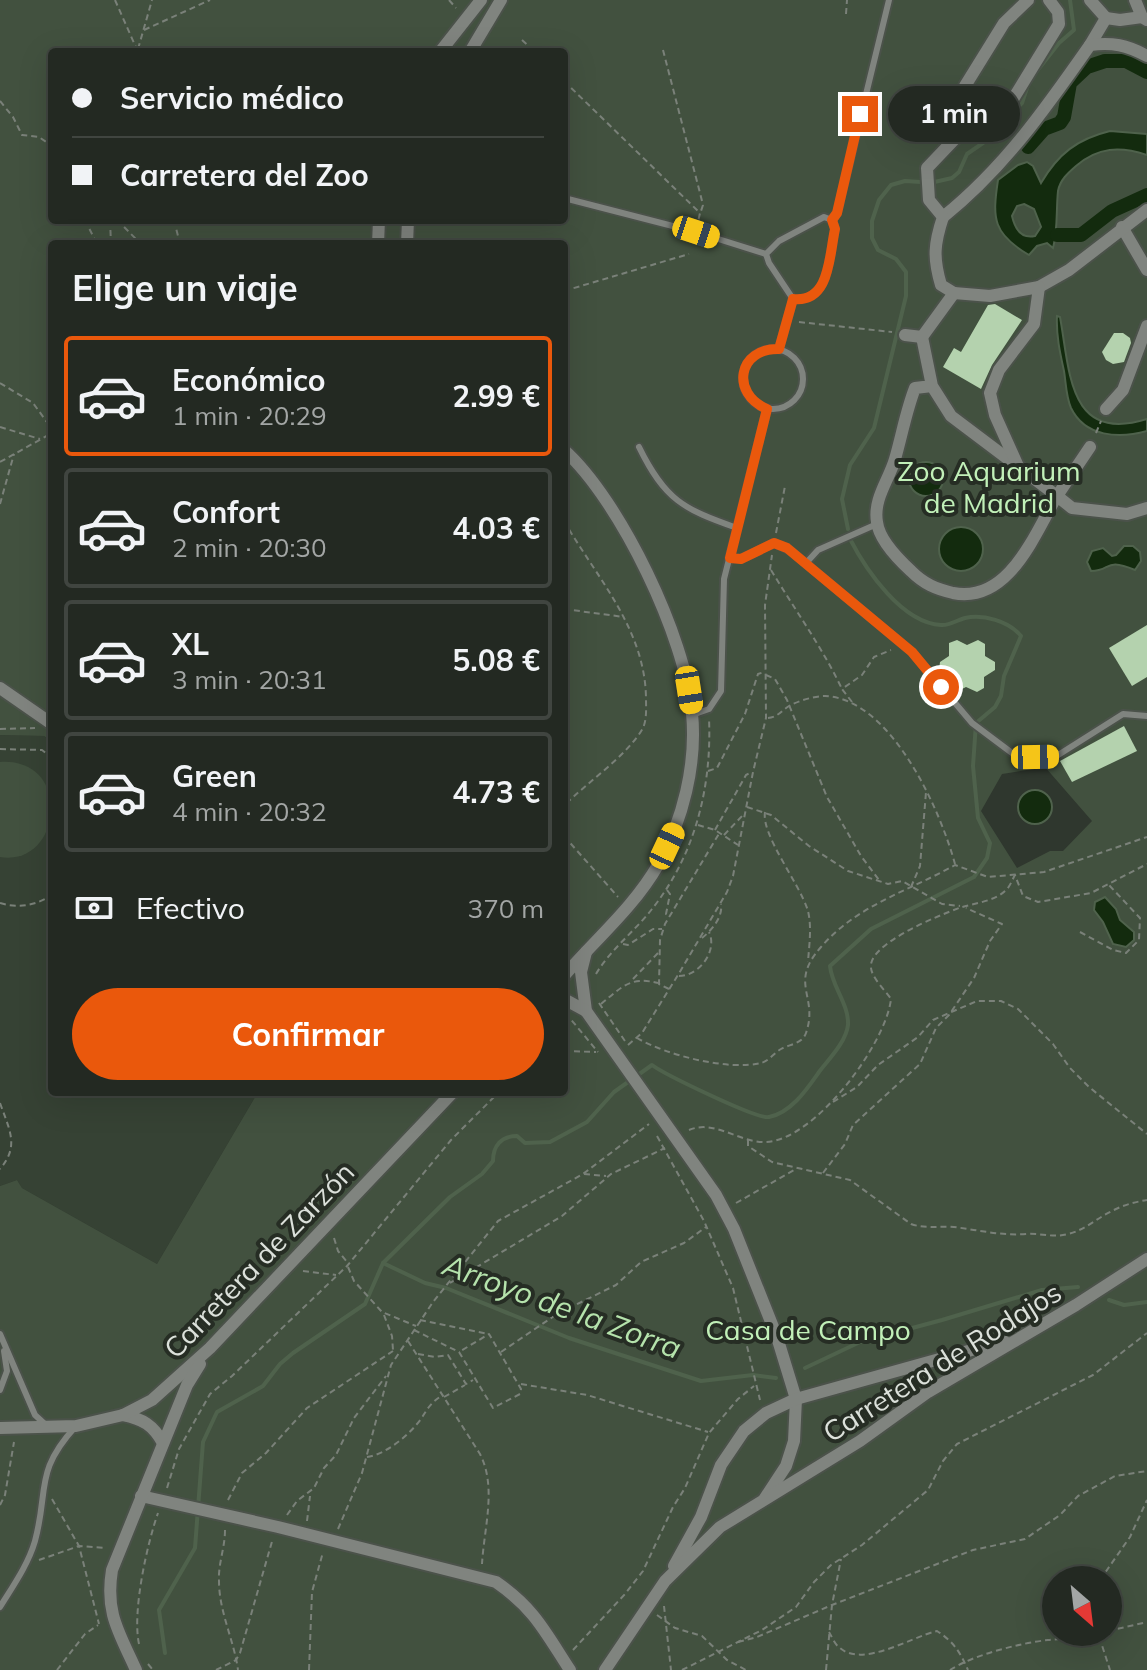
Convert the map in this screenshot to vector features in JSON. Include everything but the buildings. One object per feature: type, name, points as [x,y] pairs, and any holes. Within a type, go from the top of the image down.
[{"type":"street","points":[[443,48],[481,0]]},
{"type":"street","points":[[472,48],[501,0]]},
{"type":"street","points":[[969,124],[965,86],[1004,23],[1028,0]]},
{"type":"street","points":[[943,217],[929,200],[927,168],[969,124],[1007,109],[1059,24],[1058,12],[1049,0]]},
{"type":"street","points":[[1090,0],[1106,18],[1144,18],[1135,0]]},
{"type":"street","points":[[1106,18],[1036,124],[992,173],[943,217],[933,260],[941,285],[954,293],[990,296],[1039,287],[1069,270],[1147,210]]},
{"type":"street","points":[[1090,45],[1108,42],[1128,46],[1147,56]]},
{"type":"street","points":[[1122,227],[1147,270]]},
{"type":"street","points":[[1017,464],[995,415],[990,393],[999,370],[1034,324],[1039,287]]},
{"type":"street","points":[[954,293],[922,337],[932,386],[951,416],[1072,508],[1127,514],[1147,508]]},
{"type":"street","points":[[1106,409],[1123,390],[1147,326]]},
{"type":"street","points":[[905,335],[922,337]]},
{"type":"street","points":[[932,386],[915,388],[895,461],[877,502],[877,524],[889,547],[923,582],[937,589],[960,594],[983,591],[1006,577],[1090,447]]},
{"type":"street","points":[[568,454],[595,483],[620,522],[658,596],[689,690],[692,715],[689,783],[676,826],[657,866],[627,906],[568,973]]},
{"type":"street","points":[[0,688],[46,726]]},
{"type":"street","points":[[584,1006],[581,972],[586,952]]},
{"type":"street","points":[[568,982],[619,1057],[653,1117],[676,1137],[724,1209],[777,1337],[796,1399],[794,1441],[786,1466],[762,1504]]},
{"type":"street","points":[[568,1000],[584,1006]]},
{"type":"street","name":"Carretera de Zarzón","points":[[0,1428],[76,1426],[123,1415],[152,1400],[210,1348],[449,1096]]},
{"type":"street","name":"Carretera de Rodajos","points":[[665,1581],[720,1527],[860,1441],[928,1392],[1076,1305],[1147,1259]]},
{"type":"street","points":[[605,1670],[665,1581],[701,1517],[721,1465],[744,1431],[766,1413],[796,1399],[1022,1336]]},
{"type":"street","points":[[136,1670],[111,1614],[112,1570],[187,1385],[210,1348]]},
{"type":"street","points":[[123,1415],[148,1423],[156,1429],[163,1443]]},
{"type":"street","points":[[141,1496],[496,1582],[517,1596],[546,1628],[566,1667]]},
{"type":"lane","points":[[832,220],[837,213],[889,0]]},
{"type":"lane","points":[[568,199],[696,232],[766,254]]},
{"type":"lane","points":[[766,254],[779,241],[824,217],[832,220]]},
{"type":"lane","points":[[766,254],[793,299],[805,301],[814,297],[821,289],[835,229],[832,220]]},
{"type":"lane","points":[[779,349],[793,299]]},
{"type":"lane","points":[[779,349],[796,358],[801,366],[803,386],[793,402],[785,407],[767,409],[757,405],[745,391],[744,372],[753,356],[761,351],[779,349]]},
{"type":"lane","points":[[692,715],[709,709],[721,691],[723,590],[767,409]]},
{"type":"lane","points":[[639,447],[653,475],[676,501],[696,514],[737,528]]},
{"type":"lane","points":[[807,562],[818,550],[877,524]]},
{"type":"lane","points":[[730,558],[741,559],[774,543],[787,548],[904,645],[972,723],[1012,753],[1055,757],[1123,714],[1147,716]]},
{"type":"lane","points":[[0,1390],[7,1371],[1,1337]]},
{"type":"lane","points":[[1,1337],[35,1415],[50,1428]]},
{"type":"lane","points":[[0,1607],[26,1564],[34,1543],[43,1481],[51,1458],[76,1426]]},
{"type":"path","points":[[115,0],[137,48]]},
{"type":"path","points":[[139,48],[152,0]]},
{"type":"path","points":[[144,30],[210,0]]},
{"type":"path","points":[[846,14],[847,0]]},
{"type":"path","points":[[522,40],[531,48]]},
{"type":"path","points":[[663,50],[703,205],[697,223]]},
{"type":"path","points":[[568,85],[700,213]]},
{"type":"path","points":[[0,101],[22,135],[39,137],[48,143]]},
{"type":"path","points":[[121,224],[137,240]]},
{"type":"path","points":[[568,290],[689,254]]},
{"type":"path","points":[[786,321],[886,331]]},
{"type":"path","points":[[0,383],[33,403],[48,425]]},
{"type":"path","points":[[1090,447],[1106,409]]},
{"type":"path","points":[[0,427],[42,439]]},
{"type":"path","points":[[0,462],[48,434]]},
{"type":"path","points":[[0,504],[14,453]]},
{"type":"path","points":[[628,1046],[637,1038],[678,975],[730,885],[766,718],[765,605],[785,486]]},
{"type":"path","points":[[568,527],[625,617],[646,680],[645,725],[633,743],[568,802]]},
{"type":"path","points":[[770,567],[853,704]]},
{"type":"path","points":[[568,610],[625,617]]},
{"type":"path","points":[[842,689],[862,675],[874,657],[904,645]]},
{"type":"path","points":[[708,771],[717,768],[745,714],[758,672],[766,673],[775,679],[790,706],[827,797],[861,856],[880,881]]},
{"type":"path","points":[[766,718],[775,717],[790,706],[824,696],[853,704],[874,717],[909,760],[926,789],[947,834],[955,865]]},
{"type":"path","points":[[0,729],[46,726]]},
{"type":"path","points":[[0,749],[42,750],[48,755]]},
{"type":"path","points":[[715,830],[746,775],[753,772]]},
{"type":"path","points":[[910,888],[920,866],[926,789]]},
{"type":"path","points":[[747,807],[765,812],[848,871],[888,884],[902,881],[942,904],[972,906],[1007,890],[1015,875]]},
{"type":"path","points":[[765,812],[764,825],[800,890],[808,912],[808,964]]},
{"type":"path","points":[[724,835],[745,814]]},
{"type":"path","points":[[697,825],[720,832],[740,845]]},
{"type":"path","points":[[659,984],[663,929],[720,832]]},
{"type":"path","points":[[637,1038],[708,1063],[766,1061],[783,1048],[800,1041],[806,1031],[809,1012],[804,970],[839,928],[855,915],[955,865],[988,877],[1015,875],[1060,868],[1147,838]]},
{"type":"path","points":[[568,840],[627,906]]},
{"type":"path","points":[[1015,875],[1023,896],[1038,902],[1091,893],[1147,864]]},
{"type":"path","points":[[1080,932],[1113,950],[1126,953],[1139,940],[1140,918],[1108,884]]},
{"type":"path","points":[[666,889],[670,894],[666,912],[670,916]]},
{"type":"path","points":[[0,903],[9,906],[39,904],[48,898]]},
{"type":"path","points":[[700,938],[709,932],[721,912],[720,903]]},
{"type":"path","points":[[823,1173],[845,1144],[853,1125],[920,1064],[936,1028],[949,1015],[974,978],[990,941],[1002,924],[962,907],[904,933],[876,951],[870,963],[872,973],[891,999],[889,1013],[874,1045],[829,1105]]},
{"type":"path","points":[[622,943],[626,946],[653,929],[663,929]]},
{"type":"path","points":[[678,975],[685,976],[703,965],[711,949],[709,932]]},
{"type":"path","points":[[599,1005],[631,982],[659,951]]},
{"type":"path","points":[[631,982],[643,980],[669,989]]},
{"type":"path","points":[[583,1174],[602,1177],[611,1174],[664,1149],[676,1137],[693,1128],[706,1126],[748,1140],[782,1140],[795,1134],[829,1105],[857,1087],[878,1065],[918,1037],[933,1020],[977,1001],[1001,1001],[1018,1009],[1089,1087],[1147,1134]]},
{"type":"path","points":[[568,1016],[601,1055]]},
{"type":"path","points":[[568,1051],[597,1052]]},
{"type":"path","points":[[141,1652],[136,1628],[140,1590],[157,1517],[170,1503],[179,1449],[210,1394],[348,1265],[451,1140],[495,1096]]},
{"type":"path","points":[[0,1103],[12,1139],[9,1158],[0,1169]]},
{"type":"path","points":[[309,1670],[312,1592],[366,1458],[387,1375],[397,1353],[498,1221],[583,1174],[650,1123],[653,1117]]},
{"type":"path","points":[[657,1136],[706,1227],[739,1305],[756,1385],[766,1413]]},
{"type":"path","points":[[748,1140],[748,1146],[762,1158],[850,1180],[918,1226],[1054,1237],[1072,1233],[1128,1204],[1147,1200]]},
{"type":"path","points":[[724,1209],[798,1168]]},
{"type":"path","points":[[450,1283],[562,1216],[611,1174]]},
{"type":"path","points":[[500,1353],[567,1309],[608,1289],[641,1262],[684,1243],[706,1227]]},
{"type":"path","points":[[324,1228],[331,1234],[354,1281],[376,1305],[384,1313],[417,1326]]},
{"type":"path","points":[[291,1263],[302,1271],[337,1276]]},
{"type":"path","points":[[384,1313],[392,1336],[393,1351]]},
{"type":"path","points":[[414,1330],[459,1352],[494,1408],[520,1394],[518,1384],[489,1334],[420,1320]]},
{"type":"path","points":[[682,1670],[762,1630],[796,1607],[814,1582],[841,1558],[862,1545],[928,1490],[943,1461],[957,1444],[1093,1375],[1147,1333]]},
{"type":"path","points":[[459,1352],[489,1334]]},
{"type":"path","points":[[407,1341],[480,1454],[488,1472],[479,1577]]},
{"type":"path","points":[[393,1351],[397,1353]]},
{"type":"path","points":[[238,1670],[218,1579],[225,1545],[221,1515],[228,1500],[242,1473],[266,1453],[307,1408],[393,1351]]},
{"type":"path","points":[[417,1355],[449,1356],[466,1384]]},
{"type":"path","points":[[304,1534],[310,1493],[324,1468],[336,1455],[354,1418],[387,1375]]},
{"type":"path","points":[[366,1458],[392,1447],[419,1421],[431,1402],[475,1379]]},
{"type":"path","points":[[518,1384],[587,1395],[709,1433]]},
{"type":"path","points":[[566,1667],[643,1571],[709,1433],[738,1399],[756,1385]]},
{"type":"path","points":[[0,1505],[5,1495],[16,1429]]},
{"type":"path","points":[[733,1643],[757,1637],[973,1550],[1025,1539],[1060,1515],[1088,1490],[1115,1476],[1147,1471]]},
{"type":"path","points":[[43,1481],[79,1546],[99,1624],[85,1634],[57,1670]]},
{"type":"path","points":[[216,1670],[236,1660],[278,1527],[297,1501],[310,1493]]},
{"type":"path","points":[[1110,1566],[1130,1537],[1147,1500]]},
{"type":"path","points":[[26,1564],[79,1546],[120,1549]]},
{"type":"path","points":[[826,1670],[832,1605],[841,1558]]},
{"type":"path","points":[[664,1605],[671,1670]]},
{"type":"path","points":[[646,1607],[675,1628],[702,1636],[727,1660],[746,1670]]},
{"type":"path","points":[[1122,1628],[1147,1622]]},
{"type":"path","points":[[829,1632],[839,1648],[853,1655],[884,1652],[907,1640],[937,1631],[951,1640],[968,1670]]},
{"type":"path","points":[[950,1670],[964,1661],[1042,1641]]},
{"type":"path","points":[[1102,1646],[1110,1670]]},
{"type":"path","points":[[147,1661],[153,1670]]},
{"type":"shaded area","points":[[1110,131],[1147,134],[1147,155],[1128,150],[1101,152],[1084,160],[1067,174],[1059,187],[1053,248],[1047,243],[1037,246],[1029,255],[1008,240],[998,224],[995,205],[998,180],[1027,162],[1033,166],[1041,183],[1054,164],[1070,149]],"holes":[[[1024,204],[1034,209],[1041,227],[1035,236],[1026,236],[1017,229],[1012,216],[1017,206]]]},
{"type":"shaded area","points":[[1057,316],[1060,317],[1071,380],[1087,412],[1101,421],[1121,424],[1147,419],[1147,431],[1114,435],[1094,430],[1077,418],[1067,395]]},
{"type":"shaded area","points":[[926,462],[938,467],[943,479],[938,491],[926,496],[914,491],[909,479],[914,467]]},
{"type":"shaded area","points":[[961,527],[976,534],[983,549],[976,564],[961,571],[946,564],[939,549],[946,534]]},
{"type":"shaded area","points":[[1124,546],[1133,546],[1140,552],[1141,561],[1135,570],[1113,565],[1091,571],[1087,562],[1092,551],[1103,548],[1112,556]]},
{"type":"shaded area","points":[[0,735],[44,736],[48,738],[48,1096],[256,1096],[157,1264],[22,1188],[17,1180],[0,1186]]},
{"type":"shaded area","points":[[1035,790],[1047,795],[1052,807],[1047,819],[1035,824],[1023,819],[1018,807],[1023,795]]},
{"type":"shaded area","points":[[1105,897],[1116,909],[1120,920],[1134,932],[1134,940],[1126,947],[1113,944],[1094,910],[1095,902]]},
{"type":"green space","name":"Casa de Campo","points":[[0,0],[1147,0],[1147,1670],[0,1670],[0,1186],[17,1180],[22,1188],[157,1264],[256,1096],[568,1096],[568,240],[48,240],[48,738],[0,735]],"holes":[[[1045,767],[1092,821],[1063,851],[1050,851],[1017,868],[981,811],[1002,774]]]},
{"type":"green space","points":[[0,762],[24,765],[40,776],[48,791],[47,830],[37,846],[21,856],[0,857]]},
{"type":"waterway","points":[[1037,71],[1059,43],[1074,30],[1070,0]]},
{"type":"waterway","points":[[1028,147],[1044,129],[1060,123],[1064,117],[1070,83],[1087,67],[1105,61],[1126,61],[1147,72]]},
{"type":"waterway","points":[[930,183],[952,178],[959,172],[967,154],[983,143],[1022,103],[1028,85]]},
{"type":"waterway","points":[[848,529],[842,499],[850,465],[874,428],[906,296],[906,272],[896,259],[878,250],[872,238],[872,221],[879,200],[891,185],[905,181],[921,182]]},
{"type":"waterway","points":[[1057,235],[1081,235],[1112,211],[1147,195]]},
{"type":"waterway","points":[[165,1653],[159,1610],[195,1548],[203,1442],[217,1412],[263,1386],[293,1353],[365,1304],[383,1263],[450,1197],[482,1174],[493,1161],[496,1146],[502,1140],[517,1136],[525,1143],[550,1142],[587,1122],[614,1092],[652,1065],[691,1086],[761,1116],[769,1117],[784,1111],[809,1086],[847,1031],[848,1017],[830,966],[871,929],[974,877],[987,858],[990,843],[978,818],[973,766],[976,723],[995,707],[1001,696],[1004,676],[1021,636],[1010,626],[987,618],[965,618],[941,625],[913,615],[887,593],[850,539]]},
{"type":"waterway","name":"Arroyo de la Zorra","points":[[383,1263],[425,1283],[446,1288],[569,1338],[701,1381],[753,1375],[776,1378]]},
{"type":"waterway","name":"Arroyo de la Zorra","points":[[805,1368],[860,1342],[1042,1290],[1078,1287]]},
{"type":"waterway","name":"Arroyo de la Zorra","points":[[1109,1300],[1124,1305],[1147,1302]]},
{"type":"route","points":[[860,114],[837,213],[832,220],[835,229],[821,289],[805,301],[793,299],[779,349],[761,351],[753,356],[744,372],[745,391],[757,405],[767,409],[730,558],[741,559],[774,543],[787,548],[912,652],[941,687]]},
{"type":"park label","name":"Zoo Aquarium de Madrid","points":[[989,487]]}]
